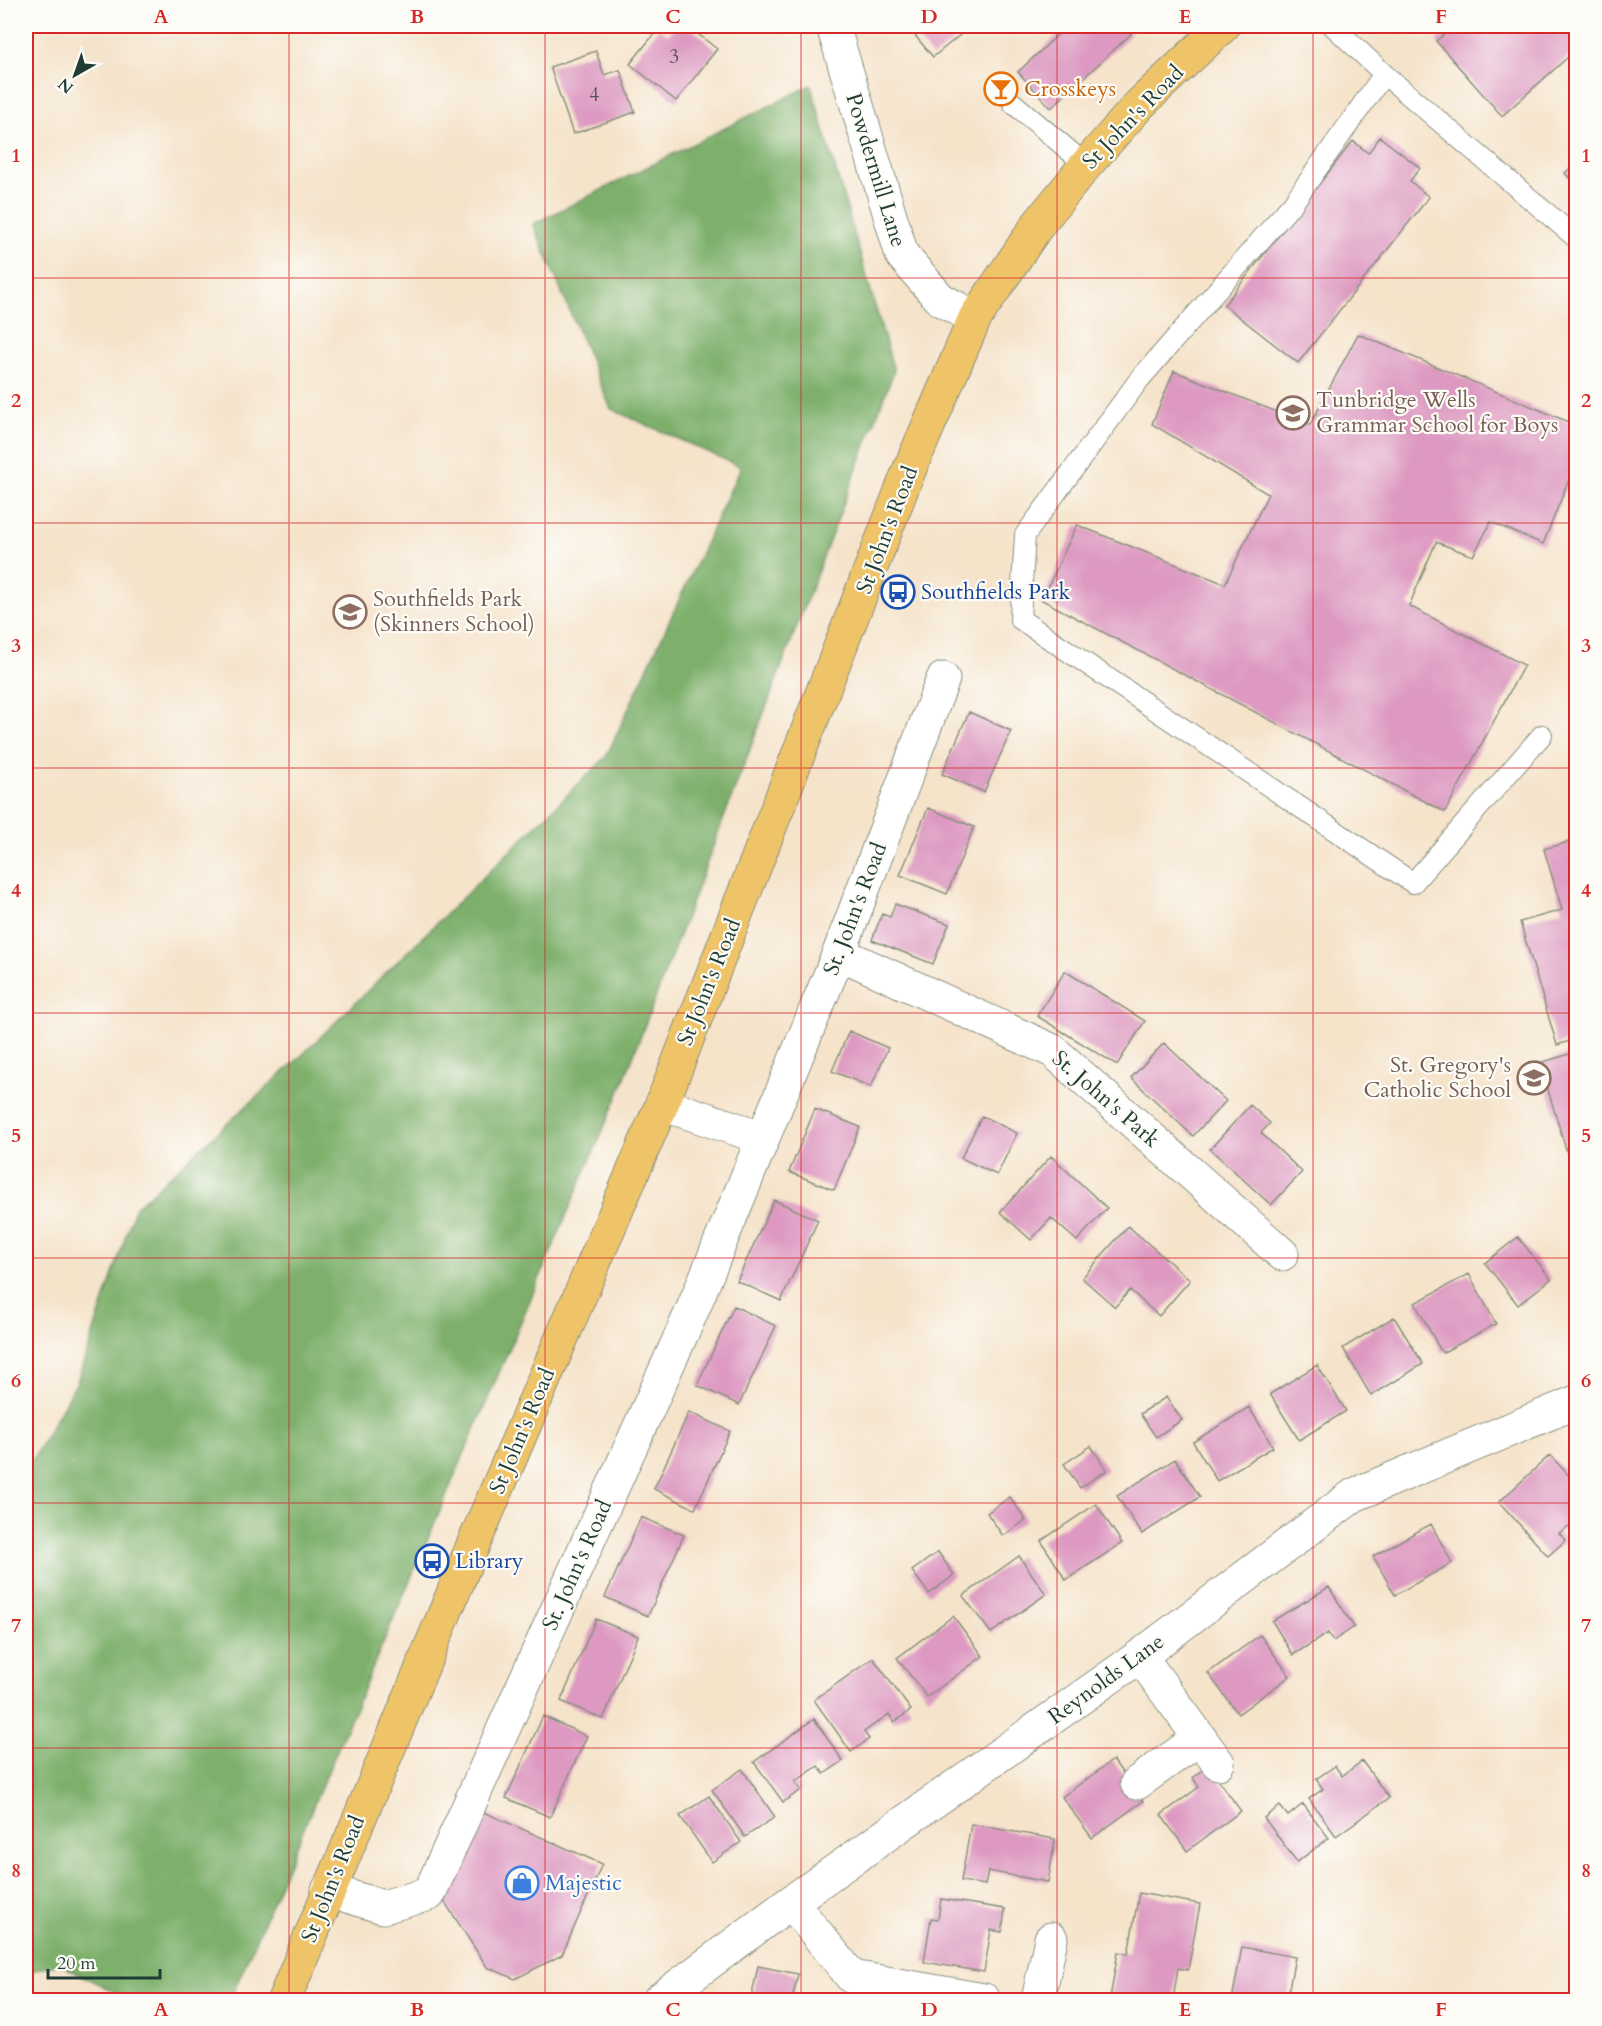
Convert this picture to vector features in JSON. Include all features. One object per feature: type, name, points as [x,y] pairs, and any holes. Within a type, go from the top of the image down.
[{"type":"highway","name":"St John's Road","points":[[284,1999],[328,1890],[662,1104],[908,473],[975,318],[1039,223],[1086,165],[1140,104],[1223,26]]},
{"type":"street","name":"Powdermill Lane","points":[[833,26],[902,255],[940,299],[975,318]]},
{"type":"street","name":"St. John's Road","points":[[328,1890],[383,1907],[429,1894],[692,1311],[839,953],[943,679]]},
{"type":"street","name":"St. John's Park","points":[[839,953],[1053,1051],[1282,1254]]},
{"type":"street","points":[[662,1104],[763,1138]]},
{"type":"street","name":"Reynolds Lane","points":[[659,2001],[791,1902],[1140,1656],[1354,1495],[1576,1402]]},
{"type":"street","points":[[1137,1783],[1209,1751],[1140,1656]]},
{"type":"street","points":[[791,1902],[852,1977],[984,2001]]},
{"type":"street","points":[[1038,2001],[1051,1939]]},
{"type":"lane","points":[[1333,26],[1384,74],[1576,238]]},
{"type":"lane","points":[[1384,74],[1293,203],[1139,380],[1025,535],[1020,619],[1413,883],[1542,735]]},
{"type":"lane","points":[[1013,102],[1086,165]]},
{"type":"green space","points":[[811,85],[894,371],[621,1088],[230,2000],[131,2000],[59,1964],[26,1972],[26,1471],[77,1382],[135,1208],[297,1060],[606,757],[741,467],[611,409],[533,224]]},
{"type":"building","points":[[676,26],[688,26],[717,49],[676,101],[630,64],[659,28],[668,35]]},
{"type":"building","points":[[907,26],[971,26],[933,57]]},
{"type":"building","points":[[1067,26],[1124,26],[1131,34],[1051,108],[1018,72]]},
{"type":"building","points":[[1454,26],[1576,26],[1576,50],[1502,116],[1436,41]]},
{"type":"building","points":[[596,51],[604,75],[620,70],[635,112],[573,134],[550,67]]},
{"type":"building","points":[[1380,137],[1420,168],[1410,181],[1429,197],[1298,363],[1224,305],[1353,141],[1368,153]]},
{"type":"building","points":[[1576,163],[1576,186],[1565,173]]},
{"type":"building","points":[[1358,334],[1576,425],[1576,462],[1543,544],[1491,522],[1473,556],[1436,542],[1409,606],[1524,665],[1445,812],[1042,600],[1077,525],[1225,584],[1268,494],[1152,424],[1174,371],[1310,425]]},
{"type":"building","points":[[969,712],[1011,731],[984,792],[942,774]]},
{"type":"building","points":[[928,808],[974,827],[947,894],[900,875]]},
{"type":"building","points":[[1576,840],[1576,1039],[1557,1045],[1520,922],[1562,910],[1544,849]]},
{"type":"building","points":[[895,904],[949,924],[933,964],[872,940],[882,914],[890,917]]},
{"type":"building","points":[[1065,971],[1145,1021],[1117,1065],[1037,1016]]},
{"type":"building","points":[[849,1031],[888,1048],[871,1087],[832,1071]]},
{"type":"building","points":[[1164,1043],[1226,1101],[1193,1136],[1131,1078]]},
{"type":"building","points":[[1576,1052],[1576,1183],[1540,1063]]},
{"type":"building","points":[[1250,1105],[1270,1123],[1261,1133],[1302,1172],[1271,1205],[1210,1149]]},
{"type":"building","points":[[815,1109],[860,1127],[834,1190],[789,1172]]},
{"type":"building","points":[[982,1116],[1017,1133],[997,1175],[961,1158]]},
{"type":"building","points":[[1051,1156],[1107,1208],[1077,1241],[1051,1218],[1031,1240],[1000,1212]]},
{"type":"building","points":[[774,1200],[818,1220],[781,1301],[737,1281]]},
{"type":"building","points":[[1128,1226],[1190,1280],[1159,1316],[1130,1290],[1115,1307],[1082,1278]]},
{"type":"building","points":[[1518,1237],[1551,1279],[1518,1305],[1485,1263]]},
{"type":"building","points":[[1469,1274],[1496,1324],[1442,1353],[1415,1303]]},
{"type":"building","points":[[734,1306],[776,1326],[739,1405],[697,1385]]},
{"type":"building","points":[[1394,1317],[1423,1364],[1371,1396],[1343,1348]]},
{"type":"building","points":[[1317,1365],[1346,1411],[1299,1440],[1270,1394]]},
{"type":"building","points":[[1166,1397],[1182,1420],[1156,1437],[1140,1414]]},
{"type":"building","points":[[1249,1407],[1273,1447],[1217,1481],[1193,1442]]},
{"type":"building","points":[[689,1412],[730,1431],[695,1509],[654,1489]]},
{"type":"building","points":[[1091,1446],[1107,1470],[1080,1488],[1064,1464]]},
{"type":"building","points":[[1550,1455],[1573,1480],[1576,1479],[1576,1521],[1559,1533],[1566,1540],[1548,1556],[1499,1502]]},
{"type":"building","points":[[1175,1459],[1200,1497],[1142,1534],[1117,1496]]},
{"type":"building","points":[[1010,1497],[1026,1520],[1003,1536],[987,1513]]},
{"type":"building","points":[[1096,1504],[1122,1543],[1066,1580],[1041,1541]]},
{"type":"building","points":[[641,1517],[684,1535],[648,1616],[605,1597]]},
{"type":"building","points":[[1431,1524],[1452,1563],[1395,1595],[1373,1556]]},
{"type":"building","points":[[938,1552],[954,1575],[929,1594],[912,1571]]},
{"type":"building","points":[[1019,1556],[1046,1594],[991,1633],[963,1596]]},
{"type":"building","points":[[1329,1587],[1354,1627],[1333,1641],[1328,1633],[1293,1655],[1272,1621]]},
{"type":"building","points":[[953,1616],[983,1656],[927,1697],[897,1658]]},
{"type":"building","points":[[596,1619],[638,1636],[603,1719],[561,1701]]},
{"type":"building","points":[[1260,1635],[1290,1676],[1238,1714],[1208,1673]]},
{"type":"building","points":[[873,1658],[911,1710],[894,1722],[889,1714],[864,1732],[869,1739],[851,1752],[814,1700]]},
{"type":"building","points":[[543,1716],[587,1736],[550,1817],[506,1798]]},
{"type":"building","points":[[814,1719],[843,1761],[824,1774],[818,1766],[795,1782],[801,1790],[783,1802],[754,1762]]},
{"type":"building","points":[[1113,1760],[1143,1801],[1092,1838],[1062,1797]]},
{"type":"building","points":[[1362,1761],[1389,1798],[1336,1836],[1309,1799],[1323,1789],[1316,1779],[1335,1766],[1342,1776]]},
{"type":"building","points":[[1208,1766],[1241,1811],[1187,1851],[1161,1815],[1199,1787],[1193,1778]]},
{"type":"building","points":[[742,1769],[775,1817],[745,1837],[712,1790]]},
{"type":"building","points":[[709,1796],[741,1842],[712,1862],[680,1816]]},
{"type":"building","points":[[1303,1804],[1329,1838],[1297,1862],[1264,1818],[1280,1806],[1288,1816]]},
{"type":"building","name":"Majestic","points":[[481,1811],[602,1864],[562,1955],[515,1979],[487,1967],[444,1901]]},
{"type":"building","points":[[971,1824],[1055,1839],[1048,1882],[988,1871],[985,1885],[961,1881]]},
{"type":"building","points":[[1139,1893],[1200,1904],[1188,1970],[1178,1968],[1173,2000],[1110,1998],[1118,1952],[1128,1954]]},
{"type":"building","points":[[941,1899],[1005,1909],[1002,1932],[991,1930],[984,1972],[924,1962],[931,1918],[938,1919]]},
{"type":"building","points":[[1242,1947],[1295,1957],[1287,2000],[1232,2000]]},
{"type":"building","points":[[758,1966],[798,1974],[792,2000],[751,2000]]},
{"type":"place","name":"Crosskeys","points":[[1001,89]]},
{"type":"place","name":"Tunbridge Wells Grammar School for Boys","points":[[1293,413]]},
{"type":"place","name":"Southfields Park","points":[[898,592]]},
{"type":"place","name":"Southfields Park (Skinners School)","points":[[350,612]]},
{"type":"place","name":"St. Gregory's Catholic School","points":[[1534,1078]]},
{"type":"place","name":"Library","points":[[432,1561]]},
{"type":"place","name":"Majestic","points":[[522,1883]]}]
